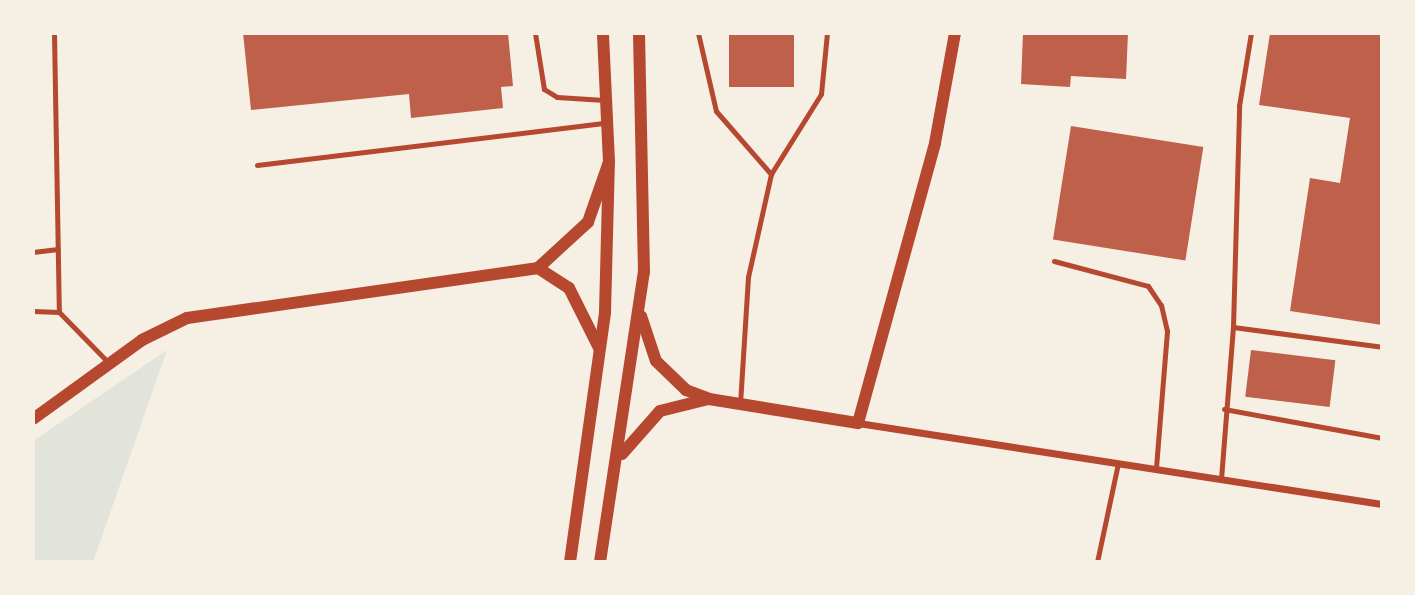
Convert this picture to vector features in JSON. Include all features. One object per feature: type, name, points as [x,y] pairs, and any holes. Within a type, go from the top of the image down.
[{"type":"street","points":[[570,562],[601,352],[609,162],[603,33]]},
{"type":"street","points":[[600,562],[641,316],[646,215],[639,33]]},
{"type":"street","points":[[858,423],[935,144],[955,33]]},
{"type":"street","points":[[33,419],[163,327],[214,310],[538,268],[588,222],[609,162]]},
{"type":"street","points":[[538,268],[575,296],[601,352]]},
{"type":"street","points":[[641,316],[656,361],[671,379],[709,399],[1382,504]]},
{"type":"street","points":[[617,470],[624,447],[660,411],[709,399]]},
{"type":"lane","points":[[54,33],[60,312],[110,364]]},
{"type":"lane","points":[[535,33],[544,89],[556,97],[607,100]]},
{"type":"lane","points":[[698,33],[716,111],[771,174]]},
{"type":"lane","points":[[740,404],[748,277],[771,174],[821,94],[827,33]]},
{"type":"lane","points":[[1221,479],[1224,409],[1234,327],[1240,106],[1251,33]]},
{"type":"lane","points":[[257,164],[608,122]]},
{"type":"lane","points":[[33,252],[58,249]]},
{"type":"lane","points":[[1054,261],[1148,286],[1161,305],[1167,331],[1156,469]]},
{"type":"lane","points":[[33,311],[60,312]]},
{"type":"lane","points":[[1234,327],[1382,347]]},
{"type":"lane","points":[[1224,409],[1382,438]]},
{"type":"lane","points":[[1097,562],[1118,463]]},
{"type":"shaded area","points":[[167,350],[93,562],[33,562],[33,441]]},
{"type":"building","points":[[243,33],[508,33],[513,86],[501,87],[503,108],[411,118],[409,94],[251,110]]},
{"type":"building","points":[[729,33],[794,33],[794,87],[729,87]]},
{"type":"building","points":[[1023,33],[1128,33],[1126,79],[1071,76],[1070,87],[1021,84]]},
{"type":"building","points":[[1270,33],[1382,33],[1382,325],[1290,311],[1310,178],[1340,183],[1350,118],[1259,105]]},
{"type":"building","points":[[1071,126],[1203,147],[1185,261],[1053,240]]},
{"type":"building","points":[[1251,350],[1335,360],[1330,407],[1245,397]]}]
